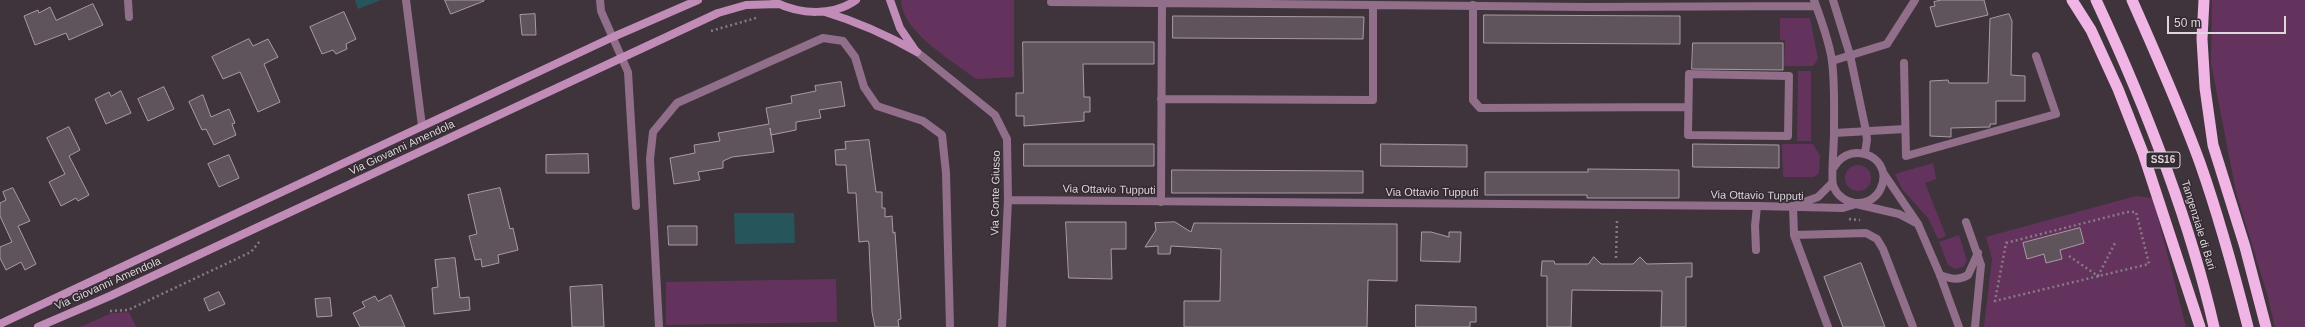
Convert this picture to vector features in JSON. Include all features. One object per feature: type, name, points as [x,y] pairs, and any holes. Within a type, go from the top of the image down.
[{"type":"highway","points":[[2072,0],[2091,30],[2121,96],[2153,181],[2200,327]]},
{"type":"highway","name":"Tangenziale di Bari","points":[[2096,0],[2147,115],[2178,200],[2214,327]]},
{"type":"highway","name":"Tangenziale di Bari","points":[[2132,0],[2168,82],[2200,163],[2228,250],[2248,327]]},
{"type":"highway","points":[[2204,0],[2202,39],[2205,88],[2213,145],[2246,247],[2266,327]]},
{"type":"main road","name":"Via Giovanni Amendola","points":[[0,324],[613,37],[698,0]]},
{"type":"main road","name":"Via Giovanni Amendola","points":[[771,0],[779,4],[798,9],[825,12],[846,7],[856,0]]},
{"type":"main road","points":[[890,0],[900,28],[917,52]]},
{"type":"main road","name":"Via Giovanni Amendola","points":[[38,327],[110,296],[718,13],[746,5],[779,4]]},
{"type":"main road","points":[[825,12],[876,30],[917,52]]},
{"type":"street","points":[[128,0],[130,17]]},
{"type":"street","points":[[406,0],[422,126]]},
{"type":"street","points":[[600,0],[601,11],[628,72],[636,206]]},
{"type":"street","points":[[1833,0],[1850,56],[1866,131],[1867,140],[1865,153]]},
{"type":"street","points":[[1832,61],[1887,44],[1915,0]]},
{"type":"street","points":[[1051,2],[1247,1],[1374,5],[1815,3],[1832,61],[1834,133],[1834,167],[1832,183],[1840,197],[1856,204],[1899,214],[1918,224]]},
{"type":"street","points":[[1161,202],[1162,2]]},
{"type":"street","points":[[1161,99],[1373,100],[1374,5]]},
{"type":"street","points":[[1473,5],[1473,100],[1480,108],[1688,108]]},
{"type":"street","points":[[659,327],[650,159],[653,132],[677,103],[823,38],[844,41],[855,56],[864,87],[877,106],[923,121],[942,135],[946,173],[950,327]]},
{"type":"street","name":"Via Conte Giusso","points":[[917,52],[994,115],[1007,139],[1008,200],[1002,327]]},
{"type":"street","points":[[1904,63],[1906,156],[2056,114],[2036,56]]},
{"type":"street","points":[[1689,74],[1789,76],[1788,136],[1688,135],[1688,108],[1689,74]]},
{"type":"street","points":[[1834,133],[1905,129]]},
{"type":"street","points":[[1834,167],[1838,161],[1850,153],[1865,153],[1876,161],[1890,186],[1918,224],[1940,275],[1959,327]]},
{"type":"street","points":[[1856,204],[1863,203],[1876,195],[1883,181],[1883,173]]},
{"type":"street","points":[[1828,327],[1794,234],[1793,206],[1818,197],[1832,183]]},
{"type":"street","name":"Via Ottavio Tupputi","points":[[1008,200],[1793,206],[1843,208],[1856,204]]},
{"type":"street","points":[[1756,250],[1755,226],[1757,206]]},
{"type":"street","points":[[1966,222],[1978,252],[1981,272],[1975,327]]},
{"type":"street","points":[[1794,234],[1866,232],[1877,239],[1883,250],[1912,327]]},
{"type":"street","points":[[1940,275],[1951,279],[1960,279],[1968,275],[1978,252]]},
{"type":"path","points":[[709,32],[762,16]]},
{"type":"path","points":[[2069,256],[2098,276],[2149,264],[2136,212],[2127,212],[2006,243],[1995,301],[2098,276],[2116,241]]},
{"type":"path","points":[[1616,258],[1617,220]]},
{"type":"path","points":[[106,312],[112,310],[128,310],[251,252],[258,242],[265,238]]},
{"type":"shaded area","points":[[901,0],[1014,0],[1014,77],[976,79],[942,54],[919,34],[909,23],[903,12]]},
{"type":"shaded area","points":[[2212,0],[2305,0],[2305,327],[2275,327],[2267,294],[2236,192],[2211,63]]},
{"type":"shaded area","points":[[1780,18],[1810,18],[1818,59],[1813,66],[1784,66],[1785,40],[1780,40]]},
{"type":"shaded area","points":[[1798,71],[1811,71],[1811,141],[1797,141]]},
{"type":"shaded area","points":[[1782,144],[1813,144],[1820,156],[1819,173],[1814,177],[1783,177]]},
{"type":"shaded area","points":[[1933,163],[1936,179],[1925,183],[1946,236],[1938,239],[1928,218],[1902,189],[1895,174]]},
{"type":"shaded area","points":[[1858,165],[1868,168],[1871,178],[1868,188],[1858,191],[1848,188],[1845,178],[1848,168]]},
{"type":"shaded area","points":[[2136,196],[2153,198],[2186,327],[1984,327],[1992,259],[1986,237]]},
{"type":"shaded area","points":[[1959,235],[1967,261],[1963,267],[1955,269],[1948,265],[1939,242]]},
{"type":"shaded area","points":[[836,279],[837,322],[666,325],[666,282]]},
{"type":"shaded area","points":[[129,312],[136,327],[80,327],[112,313]]},
{"type":"water","points":[[355,0],[381,0],[358,9]]},
{"type":"water","points":[[734,213],[794,213],[795,243],[735,244]]},
{"type":"building","points":[[445,0],[484,0],[484,1],[451,14]]},
{"type":"building","points":[[1942,0],[1984,0],[1988,15],[1936,27],[1930,7],[1935,6],[1934,2]]},
{"type":"building","points":[[93,4],[103,25],[69,40],[66,33],[35,45],[24,16],[38,10],[39,13],[50,7],[56,20]]},
{"type":"building","points":[[344,12],[356,39],[346,44],[347,49],[336,54],[333,50],[322,54],[310,27]]},
{"type":"building","points":[[535,14],[536,35],[522,35],[520,15]]},
{"type":"building","points":[[2009,14],[2012,21],[2011,75],[2025,76],[2025,101],[1996,101],[1996,124],[1990,124],[1990,127],[1951,128],[1951,137],[1930,136],[1930,81],[1948,80],[1949,83],[1988,83],[1990,19]]},
{"type":"building","points":[[1484,15],[1680,16],[1680,44],[1484,43]]},
{"type":"building","points":[[1173,16],[1364,17],[1363,39],[1173,38]]},
{"type":"building","points":[[249,39],[253,46],[268,39],[278,57],[264,64],[280,102],[258,112],[240,72],[223,79],[212,57]]},
{"type":"building","points":[[1023,42],[1154,42],[1154,64],[1083,64],[1084,97],[1090,97],[1090,112],[1084,112],[1084,121],[1024,126],[1024,116],[1016,116],[1016,93],[1023,93]]},
{"type":"building","points":[[1693,43],[1783,43],[1783,70],[1692,69]]},
{"type":"building","points":[[841,82],[845,106],[819,110],[821,118],[796,122],[796,130],[771,135],[774,152],[732,157],[723,161],[723,168],[698,172],[700,180],[674,184],[670,158],[695,153],[694,145],[720,141],[718,133],[769,124],[766,108],[792,103],[791,96],[816,91],[815,86]]},
{"type":"building","points":[[164,87],[174,109],[148,121],[138,99]]},
{"type":"building","points":[[121,91],[131,113],[106,124],[95,99],[109,92],[111,96]]},
{"type":"building","points":[[203,95],[211,117],[229,109],[235,123],[232,124],[236,135],[214,145],[206,129],[202,130],[189,102]]},
{"type":"building","points":[[69,127],[80,150],[69,156],[89,195],[78,201],[76,198],[61,206],[49,182],[65,174],[47,138]]},
{"type":"building","points":[[869,140],[876,192],[882,192],[882,208],[885,208],[885,217],[892,216],[893,233],[895,232],[901,319],[898,320],[899,327],[875,327],[872,312],[869,244],[868,241],[859,242],[856,193],[848,193],[846,165],[836,165],[835,150],[846,149],[845,142]]},
{"type":"building","points":[[1024,144],[1154,144],[1154,166],[1024,166]]},
{"type":"building","points":[[1381,144],[1467,145],[1467,167],[1381,166]]},
{"type":"building","points":[[1693,144],[1779,145],[1779,168],[1693,167]]},
{"type":"building","points":[[588,154],[589,173],[546,173],[546,155]]},
{"type":"building","points":[[229,155],[239,178],[219,187],[208,164]]},
{"type":"building","points":[[1588,169],[1679,170],[1679,198],[1587,198],[1587,195],[1485,195],[1485,172],[1588,172]]},
{"type":"building","points":[[1172,170],[1363,171],[1363,193],[1172,193]]},
{"type":"building","points":[[13,188],[30,221],[18,226],[36,264],[25,270],[21,262],[6,270],[0,258],[0,247],[12,242],[0,216],[0,203],[6,200],[3,192]]},
{"type":"building","points":[[500,188],[510,229],[513,228],[518,250],[498,255],[499,263],[482,267],[481,259],[475,260],[469,236],[477,234],[468,195]]},
{"type":"building","points":[[1066,222],[1126,222],[1126,249],[1111,249],[1112,279],[1069,278]]},
{"type":"building","points":[[1175,222],[1191,232],[1194,223],[1397,224],[1397,281],[1368,280],[1367,327],[1184,327],[1184,301],[1220,301],[1221,249],[1171,246],[1170,254],[1158,254],[1158,246],[1145,247],[1156,230],[1155,223]]},
{"type":"building","points":[[668,226],[697,226],[697,245],[669,245]]},
{"type":"building","points":[[2080,228],[2084,243],[2060,250],[2062,259],[2046,263],[2044,254],[2027,259],[2023,243]]},
{"type":"building","points":[[1422,232],[1431,232],[1449,237],[1449,232],[1461,232],[1460,262],[1421,261]]},
{"type":"building","points":[[1594,257],[1601,264],[1633,264],[1640,257],[1647,264],[1692,263],[1692,277],[1686,277],[1686,327],[1661,327],[1662,291],[1572,290],[1571,327],[1547,327],[1547,276],[1541,276],[1542,261],[1554,261],[1555,264],[1588,264]]},
{"type":"building","points":[[455,258],[460,298],[469,297],[470,310],[434,314],[432,288],[438,287],[435,260]]},
{"type":"building","points":[[1861,263],[1885,327],[1843,327],[1824,277]]},
{"type":"building","points":[[602,285],[604,327],[572,327],[570,287]]},
{"type":"building","points":[[219,292],[225,304],[209,311],[204,299]]},
{"type":"building","points":[[391,295],[405,327],[360,327],[353,313],[365,307],[362,302],[375,296],[378,301]]},
{"type":"building","points":[[330,298],[332,316],[317,317],[315,299]]},
{"type":"building","points":[[1416,305],[1476,307],[1476,322],[1470,322],[1470,327],[1416,327]]}]
